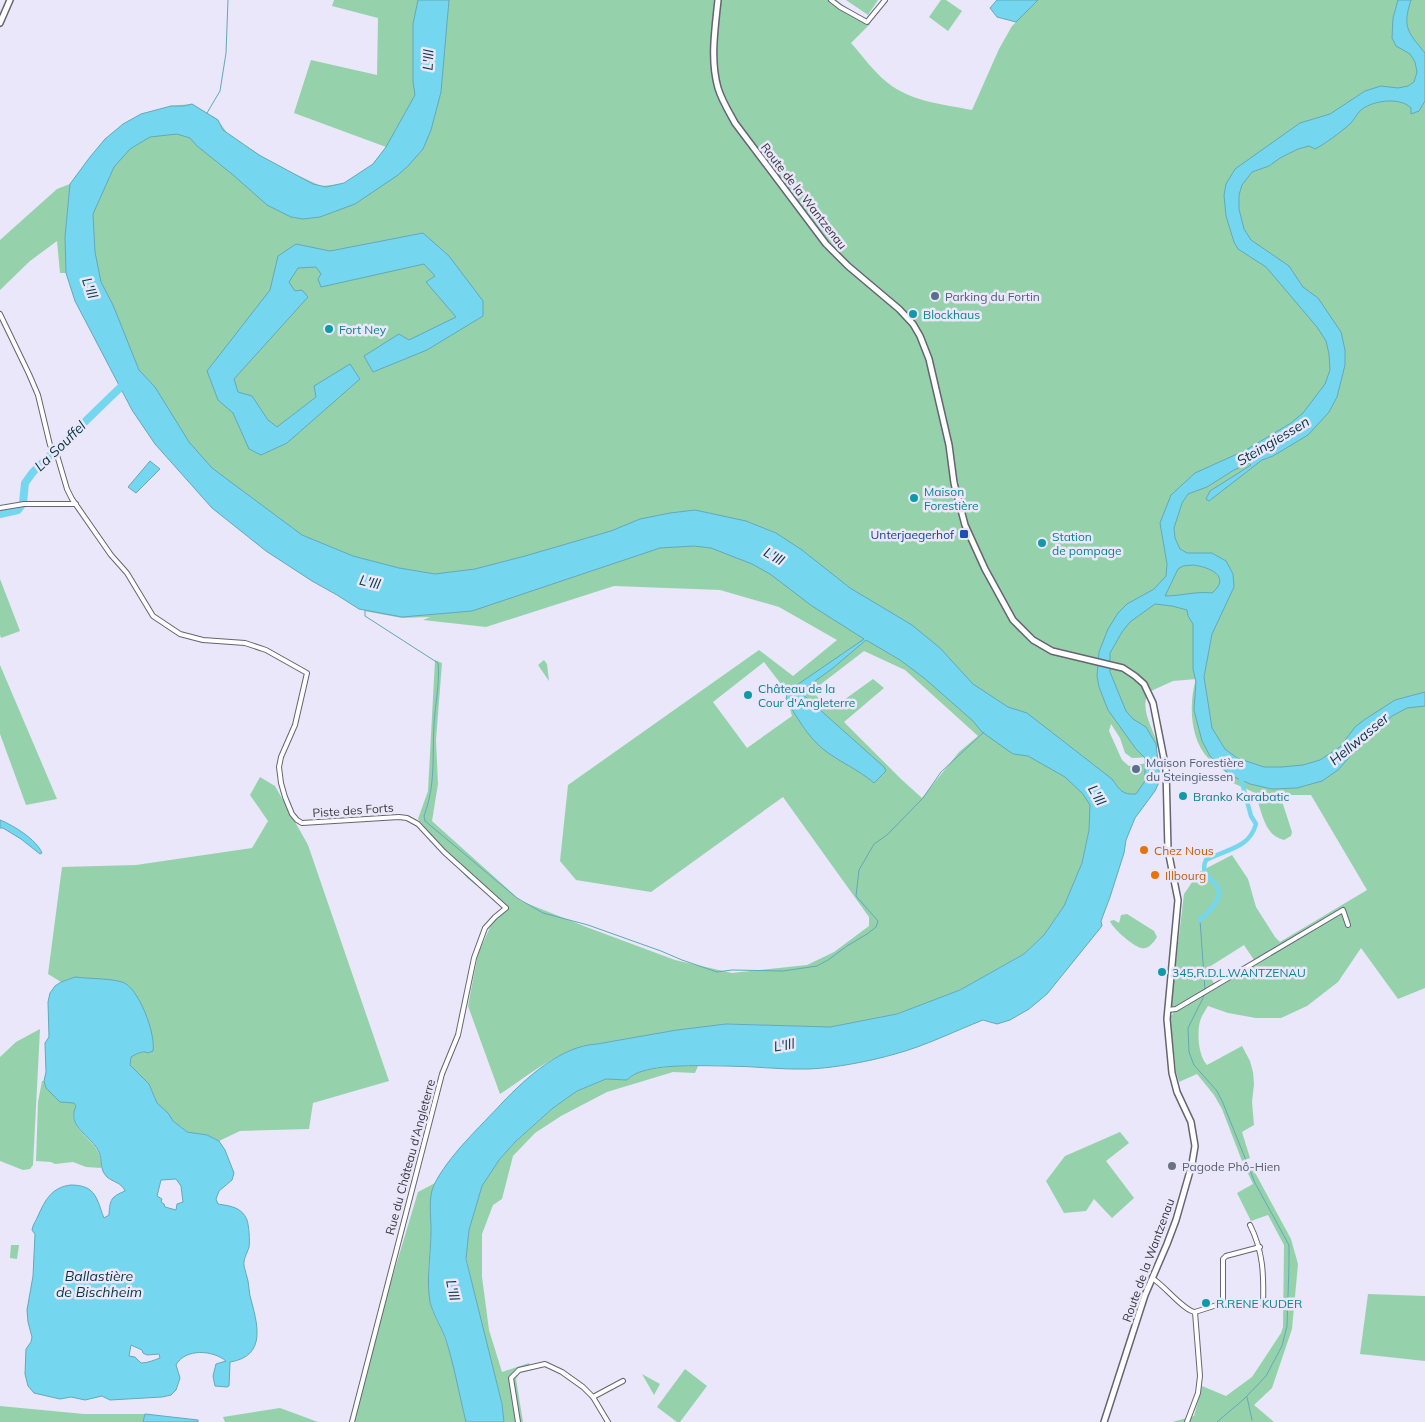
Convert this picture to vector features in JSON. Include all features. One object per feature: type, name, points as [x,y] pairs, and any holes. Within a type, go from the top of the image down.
[{"type":"main road","points":[[0,23],[10,0]]},
{"type":"main road","name":"Route de la Wantzenau","points":[[718,0],[714,53],[715,75],[723,102],[735,123],[826,244],[848,266],[899,309],[913,324],[920,336],[929,359],[949,445],[954,483],[965,525],[1008,613],[1018,627],[1042,646],[1061,654],[1123,668],[1135,676],[1147,689],[1155,711],[1166,769],[1169,862],[1178,906],[1168,1010],[1168,1030],[1172,1073],[1176,1092],[1191,1122],[1195,1146],[1192,1164],[1176,1220],[1145,1294],[1104,1422]]},
{"type":"street","points":[[831,0],[867,22],[885,0]]},
{"type":"street","name":"Piste des Forts","points":[[0,314],[30,374],[52,449],[56,453],[67,489],[111,555],[127,573],[149,610],[161,622],[180,634],[203,640],[245,643],[266,650],[307,673],[295,725],[281,757],[279,767],[282,789],[292,814],[297,820],[302,823],[399,817],[414,820],[444,852],[506,908]]},
{"type":"street","points":[[0,508],[22,504],[76,504]]},
{"type":"street","name":"Rue du Château d'Angleterre","points":[[352,1422],[442,1074],[458,1035],[463,1017],[474,958],[485,928],[506,908]]},
{"type":"street","points":[[1168,1010],[1176,1009],[1208,991],[1343,910],[1348,925]]},
{"type":"street","points":[[1250,1225],[1260,1247],[1264,1271],[1263,1303]]},
{"type":"street","points":[[1223,1303],[1222,1260],[1226,1256],[1260,1247]]},
{"type":"street","points":[[1152,1278],[1161,1283],[1187,1310],[1195,1312],[1223,1303],[1283,1303]]},
{"type":"street","points":[[1187,1422],[1198,1393],[1200,1376],[1195,1312]]},
{"type":"street","points":[[518,1422],[512,1378],[519,1370],[545,1364],[562,1372],[593,1397],[608,1422],[613,1422]]},
{"type":"street","points":[[593,1397],[623,1380]]},
{"type":"green space","points":[[334,0],[836,0],[870,24],[851,43],[874,70],[891,86],[913,97],[972,110],[999,49],[1012,26],[1038,0],[1425,0],[1425,988],[1398,999],[1361,948],[1338,982],[1307,1006],[1281,1018],[1256,1018],[1228,1013],[1208,1006],[1199,1026],[1200,1050],[1207,1065],[1242,1046],[1250,1061],[1254,1084],[1252,1102],[1254,1125],[1242,1132],[1250,1158],[1242,1161],[1222,1109],[1214,1095],[1197,1074],[1179,1082],[1176,1072],[1170,1017],[1173,1014],[1171,1002],[1184,894],[1199,872],[1232,855],[1248,879],[1256,907],[1280,942],[1367,890],[1311,795],[1280,795],[1292,832],[1291,836],[1284,840],[1272,834],[1268,829],[1253,792],[1233,783],[1226,773],[1202,751],[1192,720],[1192,698],[1196,679],[1173,681],[1151,691],[1149,686],[1144,690],[1147,696],[1145,707],[1158,744],[1155,756],[1132,758],[1125,753],[1120,738],[1111,724],[1109,731],[1122,760],[1129,766],[1154,762],[1154,791],[1090,814],[1089,830],[1082,863],[1064,906],[1044,935],[1024,954],[960,990],[897,1014],[830,1027],[726,1024],[677,1030],[584,1046],[571,1050],[546,1063],[500,1094],[468,1006],[478,954],[491,925],[507,909],[467,878],[418,819],[428,791],[435,660],[442,663],[436,740],[438,784],[432,821],[521,901],[675,960],[732,973],[807,965],[834,952],[869,926],[869,917],[783,797],[651,892],[576,880],[560,861],[568,785],[759,650],[793,676],[837,640],[779,607],[720,590],[614,586],[486,627],[423,620],[430,617],[402,618],[364,611],[368,582],[229,499],[122,354],[85,233],[116,153],[171,126],[169,106],[192,104],[217,119],[228,134],[275,165],[321,186],[342,184],[352,180],[372,165],[386,147],[294,113],[311,60],[377,75],[378,18],[332,6]],"holes":[[[864,651],[905,670],[978,736],[959,752],[922,798],[844,722],[884,688],[873,679],[830,710],[812,691]],[[764,662],[784,688],[792,716],[747,748],[713,702]],[[1244,945],[1256,963],[1216,987],[1206,969]]]},
{"type":"green space","points":[[846,0],[878,0],[868,15]]},
{"type":"green space","points":[[941,0],[946,0],[962,11],[948,31],[929,17]]},
{"type":"green space","points":[[70,184],[65,237],[66,273],[60,273],[57,241],[30,261],[0,290],[0,240],[57,189]]},
{"type":"green space","points":[[0,579],[20,631],[1,638],[0,635]]},
{"type":"green space","points":[[544,660],[547,664],[549,681],[538,665]]},
{"type":"green space","points":[[0,665],[57,799],[26,805],[0,734]]},
{"type":"green space","points":[[260,777],[275,786],[308,845],[389,1081],[313,1103],[309,1129],[240,1131],[219,1141],[207,1135],[187,1132],[173,1121],[157,1103],[149,1084],[130,1065],[131,1057],[137,1053],[145,1052],[75,977],[61,982],[48,974],[62,867],[136,865],[252,848],[268,821],[250,795]]},
{"type":"green space","points":[[1127,914],[1154,931],[1157,937],[1148,947],[1141,948],[1133,944],[1119,933],[1110,921],[1114,920],[1119,923],[1121,915]]},
{"type":"green space","points":[[40,1029],[33,1165],[30,1169],[23,1170],[0,1161],[0,1057],[16,1042]]},
{"type":"green space","points":[[672,1066],[698,1066],[695,1073],[673,1072],[607,1092],[561,1116],[535,1133],[513,1156],[502,1199],[493,1205],[482,1234],[482,1277],[489,1330],[502,1372],[529,1363],[532,1370],[520,1373],[516,1379],[523,1422],[504,1422],[502,1404],[466,1257],[469,1230],[482,1186],[499,1160],[515,1142],[553,1108],[577,1091],[606,1079],[627,1080],[642,1071]]},
{"type":"green space","points":[[42,1081],[44,1081],[46,1088],[65,1103],[71,1101],[74,1103],[76,1106],[75,1123],[97,1150],[101,1158],[101,1168],[86,1167],[73,1162],[55,1164],[36,1161],[38,1102]]},
{"type":"green space","points":[[1120,1132],[1129,1143],[1106,1161],[1134,1198],[1112,1218],[1094,1199],[1086,1211],[1064,1213],[1046,1181],[1065,1156]]},
{"type":"green space","points":[[1252,1167],[1291,1239],[1298,1264],[1292,1329],[1272,1388],[1254,1405],[1274,1422],[1172,1422],[1194,1416],[1202,1386],[1226,1396],[1252,1377],[1283,1327],[1284,1245],[1268,1215],[1251,1221],[1237,1193],[1253,1184],[1246,1169]]},
{"type":"green space","points":[[435,1183],[431,1208],[428,1275],[430,1301],[451,1357],[466,1422],[349,1422],[418,1192]]},
{"type":"green space","points":[[11,1245],[19,1245],[17,1259],[10,1258]]},
{"type":"green space","points":[[1368,1294],[1425,1296],[1425,1361],[1360,1354]]},
{"type":"green space","points":[[685,1369],[707,1386],[680,1422],[677,1422],[657,1407]]},
{"type":"green space","points":[[642,1374],[660,1384],[654,1395]]},
{"type":"green space","points":[[0,1406],[84,1414],[145,1414],[143,1422],[0,1422]]},
{"type":"green space","points":[[280,1408],[318,1422],[225,1422],[223,1417]]},
{"type":"water","points":[[418,0],[449,0],[441,92],[431,130],[423,149],[408,166],[355,204],[320,217],[303,219],[291,217],[267,205],[190,138],[177,134],[150,137],[130,149],[114,167],[93,214],[95,252],[101,282],[113,305],[139,370],[155,387],[189,442],[212,468],[302,535],[353,556],[399,568],[435,574],[475,569],[611,531],[640,519],[670,513],[695,510],[746,521],[776,533],[802,550],[850,588],[912,625],[940,648],[973,684],[1008,707],[1027,713],[1112,779],[1127,794],[1136,794],[1145,781],[1145,758],[1136,749],[1108,710],[1097,676],[1099,652],[1108,629],[1118,613],[1127,604],[1154,589],[1166,576],[1167,564],[1160,523],[1171,495],[1195,473],[1246,450],[1291,423],[1303,413],[1325,384],[1330,370],[1326,341],[1317,327],[1266,267],[1238,249],[1234,242],[1226,216],[1224,195],[1226,184],[1235,169],[1300,123],[1330,114],[1365,91],[1381,86],[1398,88],[1408,86],[1414,82],[1417,72],[1415,62],[1410,54],[1396,46],[1392,38],[1393,18],[1398,0],[1411,0],[1407,17],[1408,29],[1425,53],[1425,101],[1419,111],[1411,114],[1411,108],[1399,102],[1377,102],[1360,111],[1350,124],[1315,149],[1309,146],[1298,149],[1269,166],[1252,172],[1242,185],[1239,195],[1239,209],[1244,229],[1251,240],[1289,266],[1303,287],[1318,298],[1341,332],[1345,350],[1345,365],[1337,397],[1329,412],[1308,435],[1273,456],[1262,460],[1209,501],[1206,499],[1210,491],[1251,465],[1249,463],[1207,487],[1188,494],[1182,503],[1174,528],[1175,538],[1180,549],[1187,553],[1212,553],[1226,561],[1233,574],[1234,587],[1212,634],[1204,677],[1212,728],[1225,749],[1237,758],[1264,767],[1303,765],[1320,760],[1340,747],[1355,727],[1395,700],[1425,692],[1425,706],[1407,708],[1392,716],[1369,735],[1338,770],[1322,781],[1297,788],[1272,789],[1250,784],[1230,775],[1210,756],[1202,741],[1194,710],[1196,682],[1193,669],[1193,624],[1187,610],[1155,604],[1130,622],[1110,653],[1110,672],[1126,711],[1133,719],[1146,727],[1156,744],[1160,780],[1155,791],[1135,818],[1126,840],[1124,853],[1101,921],[1102,926],[1047,994],[1029,1009],[1010,1020],[997,1024],[983,1020],[906,1051],[853,1064],[799,1069],[674,1066],[646,1070],[635,1074],[627,1080],[606,1079],[577,1091],[553,1108],[515,1142],[499,1160],[482,1186],[469,1230],[466,1259],[502,1404],[504,1422],[466,1422],[448,1347],[431,1306],[429,1293],[430,1201],[432,1190],[440,1174],[456,1152],[475,1131],[534,1073],[545,1064],[570,1050],[677,1030],[726,1024],[830,1027],[897,1014],[960,990],[1024,954],[1044,935],[1064,906],[1082,863],[1089,830],[1090,805],[1083,794],[1065,777],[1028,756],[1013,754],[982,732],[973,721],[924,678],[900,660],[866,640],[833,668],[800,692],[884,767],[886,771],[874,783],[829,754],[817,744],[802,726],[786,699],[787,694],[791,689],[864,639],[812,606],[770,574],[752,564],[711,548],[694,546],[660,548],[472,611],[402,617],[359,609],[266,551],[212,508],[155,444],[132,410],[75,301],[66,273],[65,237],[70,184],[105,139],[123,124],[141,114],[171,106],[192,104],[218,120],[223,130],[259,155],[313,184],[326,187],[344,183],[373,164],[386,147],[415,95],[413,82],[413,24]],"holes":[[[1193,565],[1216,573],[1220,582],[1218,587],[1212,593],[1165,596],[1178,569],[1183,566]]]},
{"type":"water","points":[[997,0],[1038,0],[1016,22],[997,17],[990,8]]},
{"type":"water","points":[[423,233],[449,256],[483,301],[483,316],[427,350],[373,372],[364,356],[399,334],[409,340],[456,317],[426,282],[435,276],[424,264],[321,287],[318,279],[321,274],[316,267],[298,268],[289,282],[295,291],[302,290],[308,297],[234,379],[238,392],[252,396],[268,420],[277,427],[316,397],[314,386],[350,364],[360,379],[287,443],[261,455],[249,449],[233,413],[218,400],[207,371],[270,290],[278,256],[296,244],[330,251]]},
{"type":"water","points":[[150,461],[160,469],[136,493],[128,487]]},
{"type":"water","points":[[0,820],[18,829],[30,838],[42,853],[40,854],[21,839],[0,828]]},
{"type":"water","name":"Ballastière de Bischheim","points":[[75,977],[117,981],[128,986],[145,1012],[153,1044],[153,1051],[131,1057],[130,1065],[149,1084],[157,1103],[168,1113],[173,1121],[187,1132],[207,1135],[219,1141],[225,1150],[234,1173],[232,1180],[219,1191],[216,1199],[218,1204],[242,1212],[247,1220],[249,1247],[244,1266],[257,1327],[255,1345],[250,1353],[242,1359],[230,1362],[229,1386],[227,1387],[215,1386],[213,1376],[216,1364],[226,1361],[220,1357],[200,1352],[192,1353],[180,1359],[176,1365],[180,1378],[176,1390],[171,1395],[162,1397],[110,1400],[102,1396],[85,1400],[71,1397],[60,1399],[34,1393],[28,1386],[25,1374],[26,1349],[32,1337],[27,1310],[33,1276],[35,1234],[32,1230],[34,1224],[50,1195],[64,1186],[78,1186],[90,1190],[97,1199],[104,1218],[109,1215],[112,1199],[125,1191],[122,1186],[109,1179],[105,1174],[99,1152],[74,1120],[76,1106],[74,1103],[60,1102],[46,1088],[44,1081],[46,1072],[45,1043],[49,1037],[48,1002],[50,993],[61,982]],"holes":[[[176,1179],[181,1186],[183,1202],[177,1204],[176,1210],[165,1207],[161,1202],[162,1199],[157,1196],[161,1180]],[[131,1345],[142,1350],[147,1355],[159,1354],[160,1358],[141,1363],[135,1357],[129,1356]]]},
{"type":"water","points":[[145,1414],[198,1420],[198,1422],[143,1422]]},
{"type":"waterway","points":[[207,113],[220,91],[226,53],[228,0]]},
{"type":"waterway","name":"La Souffel","points":[[0,514],[18,510],[23,503],[25,483],[33,472],[128,380]]},
{"type":"waterway","points":[[365,611],[365,616],[438,663],[433,771],[428,804],[424,816],[425,821],[517,898],[543,913],[588,925],[717,972],[732,970],[783,971],[817,966],[876,927],[878,921],[856,896],[859,870],[874,844],[887,835],[923,798],[941,772],[984,732]]},
{"type":"waterway","points":[[1200,920],[1213,907],[1219,890],[1206,874],[1204,868],[1206,860],[1236,847],[1248,839],[1256,824],[1251,816],[1240,775]]},
{"type":"waterway","points":[[1200,920],[1205,990]]},
{"type":"waterway","points":[[1205,994],[1188,1028],[1189,1052],[1194,1065],[1217,1091],[1255,1183],[1289,1245],[1287,1326],[1282,1346],[1266,1376],[1244,1399],[1217,1422]]},
{"type":"waterway","points":[[1247,1397],[1252,1420]]},
{"type":"place","name":"Parking du Fortin","points":[[935,296]]},
{"type":"place","name":"Blockhaus","points":[[913,314]]},
{"type":"place","name":"Fort Ney","points":[[329,329]]},
{"type":"place","name":"Maison Forestière","points":[[914,498]]},
{"type":"place","name":"Unterjaegerhof","points":[[964,534]]},
{"type":"place","name":"Station de pompage","points":[[1042,543]]},
{"type":"place","name":"Château de la Cour d'Angleterre","points":[[748,695]]},
{"type":"place","name":"Maison Forestière du Steingiessen","points":[[1136,769]]},
{"type":"place","name":"Branko Karabatic","points":[[1183,796]]},
{"type":"place","name":"Chez Nous","points":[[1144,850]]},
{"type":"place","name":"Illbourg","points":[[1155,875]]},
{"type":"place","name":"345,R.D.L.WANTZENAU","points":[[1162,972]]},
{"type":"place","name":"Pagode Phô-Hien","points":[[1172,1166]]},
{"type":"place","name":"R.RENE KUDER","points":[[1206,1303]]},
{"type":"water label","name":"L'Ill","points":[[428,60]]},
{"type":"water label","name":"L'Ill","points":[[90,288]]},
{"type":"water label","name":"Steingiessen","points":[[1273,441]]},
{"type":"water label","name":"L'Ill","points":[[774,556]]},
{"type":"water label","name":"L'Ill","points":[[370,582]]},
{"type":"water label","name":"Hellwasser","points":[[1359,739]]},
{"type":"water label","name":"L'Ill","points":[[1097,795]]},
{"type":"water label","name":"L'Ill","points":[[784,1045]]},
{"type":"water label","name":"L'Ill","points":[[453,1290]]}]
